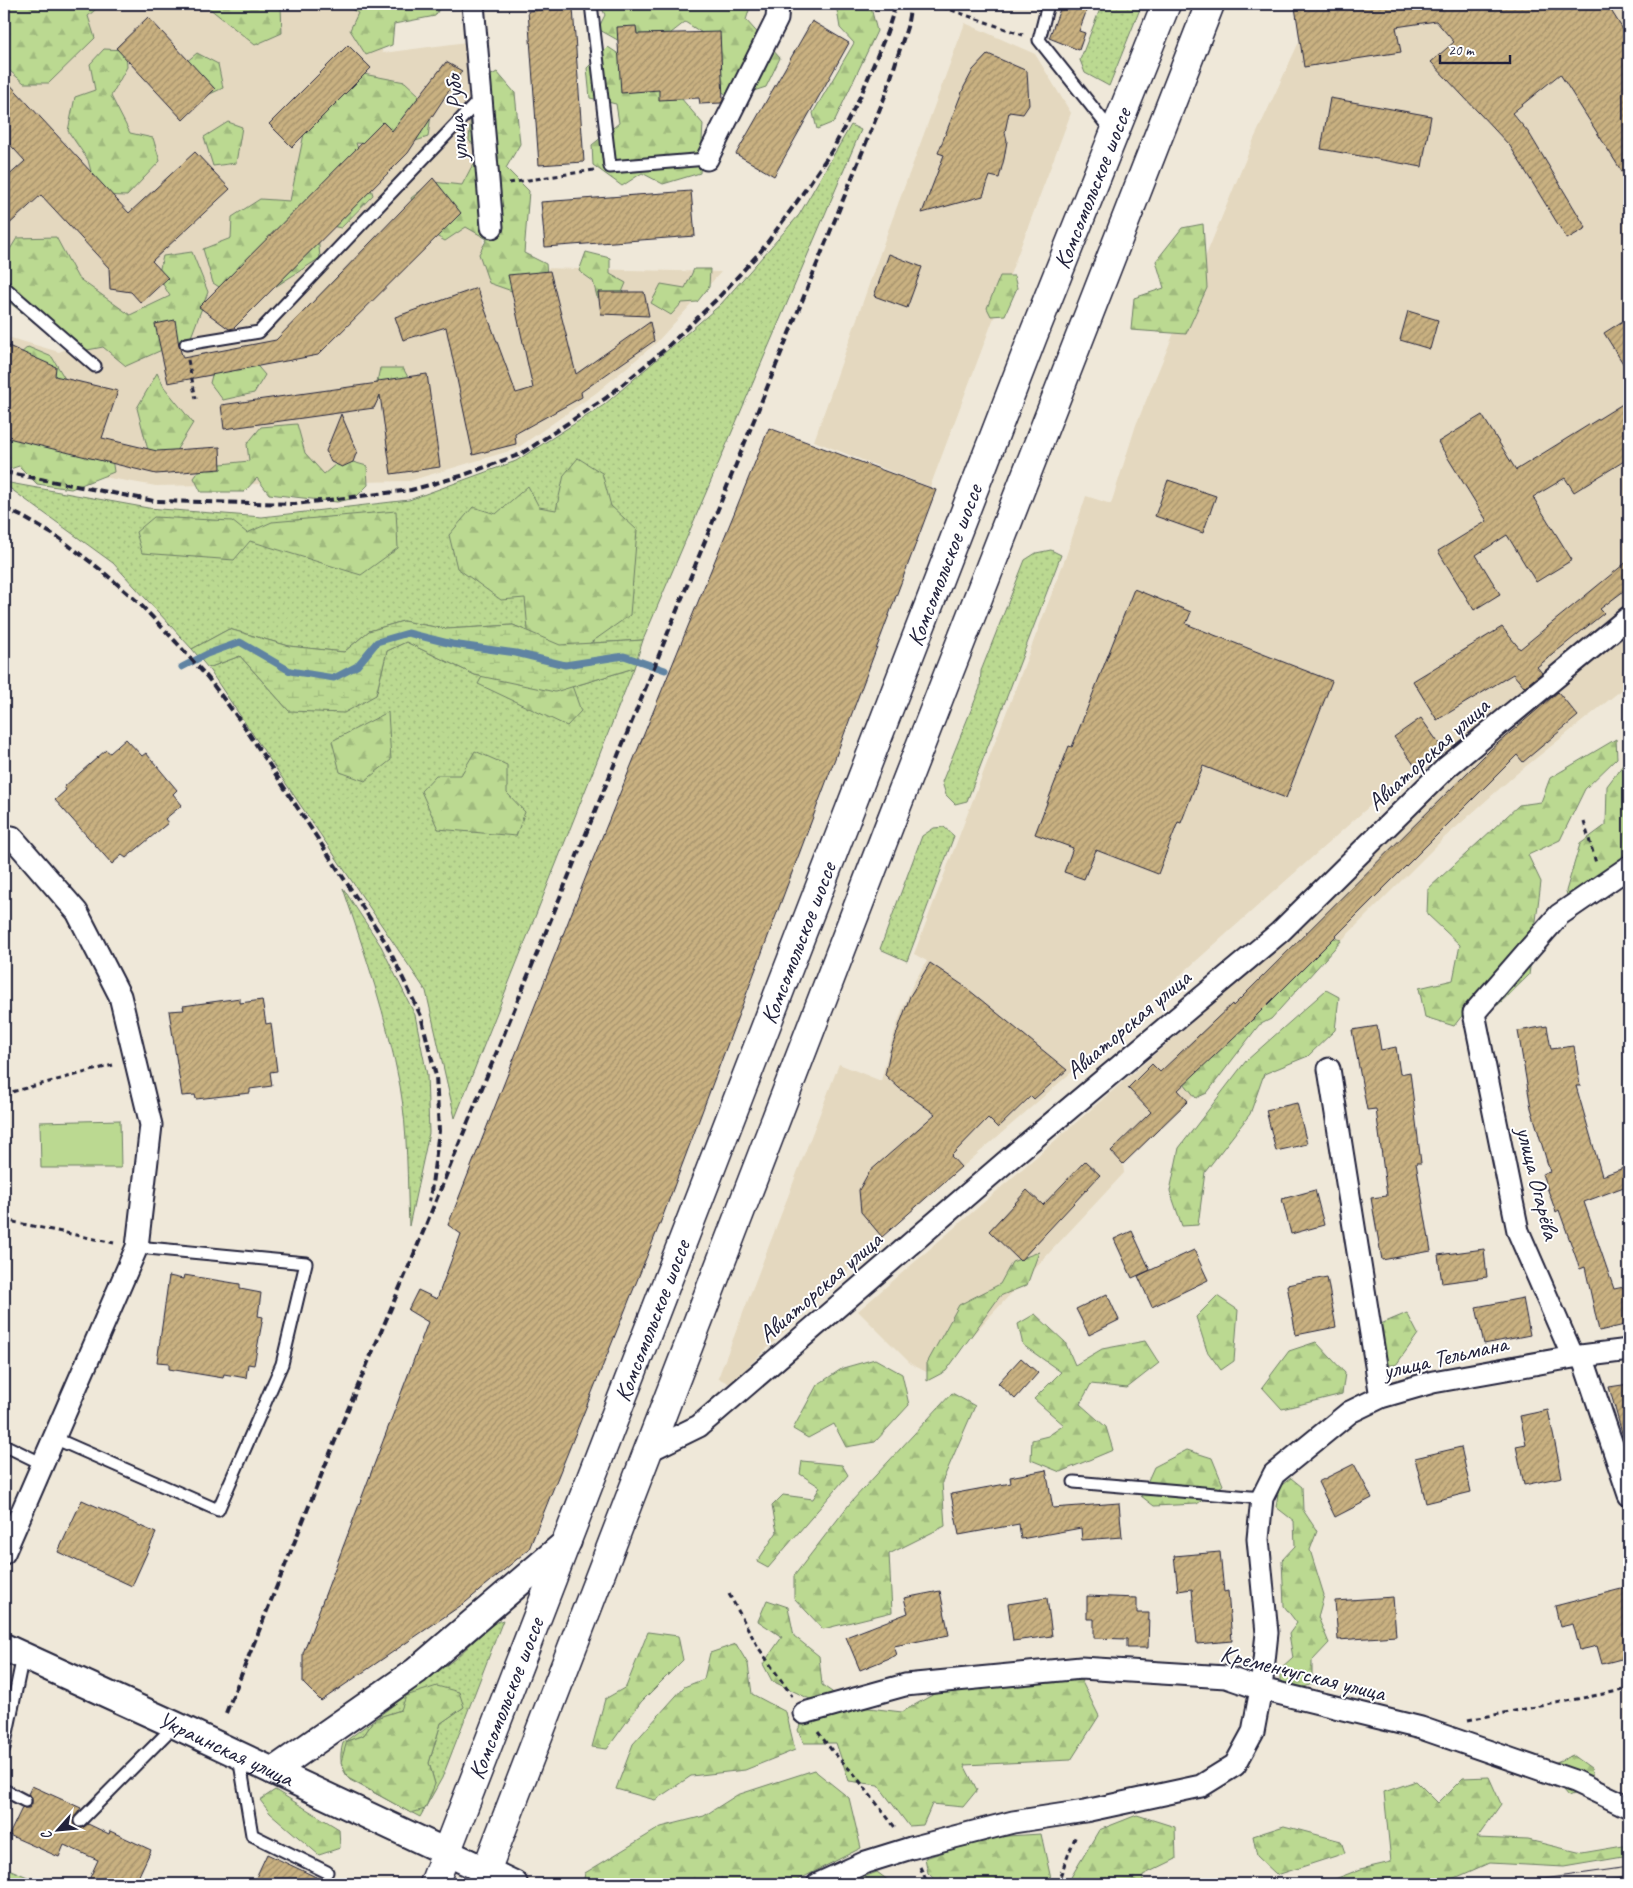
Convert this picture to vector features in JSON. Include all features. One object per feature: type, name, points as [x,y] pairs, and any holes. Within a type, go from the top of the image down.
[{"type":"main road","name":"Комсомольское шоссе","points":[[434,1884],[1026,354],[1166,4]]},
{"type":"main road","name":"Комсомольское шоссе","points":[[483,1877],[646,1452],[1210,4]]},
{"type":"street","name":"улица Рубо","points":[[473,4],[492,227]]},
{"type":"street","points":[[707,159],[777,19],[778,4]]},
{"type":"street","name":"Авиаторская улица","points":[[646,1452],[699,1426],[1009,1159],[1280,932],[1447,767],[1629,617]]},
{"type":"street","points":[[4,1553],[54,1438],[129,1245],[151,1125],[120,996],[77,912],[12,837]]},
{"type":"street","points":[[1603,885],[1629,867]]},
{"type":"street","name":"улица Огарёва","points":[[1603,885],[1559,915],[1474,1013],[1518,1231],[1577,1357],[1629,1495]]},
{"type":"street","points":[[1329,1069],[1381,1397]]},
{"type":"street","name":"улица Тельмана","points":[[818,1884],[866,1862],[911,1848],[1013,1822],[1085,1811],[1200,1786],[1235,1764],[1253,1732],[1261,1689],[1267,1633],[1258,1539],[1262,1498],[1274,1474],[1350,1412],[1381,1397],[1433,1382],[1629,1350]]},
{"type":"street","points":[[273,1771],[416,1671],[568,1541]]},
{"type":"street","name":"Украинская улица","points":[[13,1652],[175,1725],[447,1852],[483,1877],[514,1884]]},
{"type":"street","name":"Кременчугская улица","points":[[804,1713],[905,1685],[1081,1668],[1226,1676],[1261,1689],[1421,1728],[1574,1781],[1629,1807]]},
{"type":"lane","points":[[592,4],[610,168],[707,159]]},
{"type":"lane","points":[[1048,4],[1039,40],[1114,134]]},
{"type":"lane","points":[[186,344],[259,332],[481,98]]},
{"type":"lane","points":[[4,287],[95,366]]},
{"type":"lane","points":[[54,1438],[218,1510],[282,1364],[306,1263],[129,1245]]},
{"type":"lane","points":[[4,1445],[43,1464]]},
{"type":"lane","points":[[1074,1482],[1262,1498]]},
{"type":"lane","points":[[4,1748],[13,1652]]},
{"type":"lane","points":[[80,1821],[175,1725]]},
{"type":"lane","points":[[238,1755],[252,1835],[326,1872]]},
{"type":"lane","points":[[4,1790],[25,1801]]},
{"type":"path","points":[[934,4],[1039,40]]},
{"type":"path","points":[[489,186],[610,168]]},
{"type":"path","points":[[186,344],[196,399]]},
{"type":"path","points":[[1584,822],[1603,885]]},
{"type":"path","points":[[4,1094],[116,1064]]},
{"type":"path","points":[[4,1220],[129,1245]]},
{"type":"path","points":[[729,1594],[758,1647],[804,1713],[911,1848],[928,1884]]},
{"type":"path","points":[[1459,1721],[1629,1689]]},
{"type":"path","points":[[1057,1884],[1085,1811]]},
{"type":"shaded area","points":[[4,4],[362,4],[383,53],[467,42],[485,267],[721,272],[655,344],[596,393],[516,449],[409,481],[156,486],[4,460],[4,336],[59,352],[89,339],[4,248]]},
{"type":"shaded area","points":[[1458,4],[1629,4],[1629,684],[1515,775],[1444,838],[1271,1011],[1188,1101],[1123,1164],[1124,1173],[934,1376],[911,1364],[858,1311],[1287,940],[1458,765],[1442,748],[1410,770],[1074,1070],[882,1237],[730,1384],[718,1378],[839,1064],[881,1081],[890,1045],[903,1008],[913,984],[927,961],[914,954],[1065,559],[1086,496],[1111,504],[1136,425],[1254,139],[1299,42],[1436,21]]},
{"type":"shaded area","points":[[965,23],[1035,54],[1071,113],[930,487],[814,441],[885,239]]},
{"type":"green space","points":[[4,4],[102,4],[88,16],[95,38],[49,83],[24,83],[4,66]]},
{"type":"green space","points":[[204,4],[277,4],[281,7],[282,33],[255,45]]},
{"type":"green space","points":[[343,4],[442,4],[435,16],[394,24],[392,45],[366,55],[350,30],[358,13]]},
{"type":"green space","points":[[600,4],[751,4],[746,20],[780,58],[766,87],[732,98],[708,83],[707,36],[685,22],[666,37],[623,43],[598,29],[605,15]]},
{"type":"green space","points":[[836,4],[870,4],[877,31],[834,122],[817,129],[813,113],[854,43],[840,28]]},
{"type":"green space","points":[[1102,4],[1142,4],[1109,86],[1085,73],[1080,60]]},
{"type":"green space","points":[[608,47],[675,91],[703,124],[700,173],[663,184],[642,173],[622,186],[593,165],[592,145],[619,123],[616,104],[590,98],[587,68]]},
{"type":"green space","points":[[104,49],[126,50],[127,67],[111,96],[130,133],[153,138],[160,161],[127,196],[97,195],[88,160],[68,131],[75,97],[95,90],[90,64]]},
{"type":"green space","points":[[197,53],[218,64],[223,88],[199,99],[180,67]]},
{"type":"green space","points":[[497,72],[515,93],[520,144],[506,168],[529,191],[524,253],[546,264],[548,286],[526,296],[489,283],[479,254],[487,239],[466,227],[445,241],[418,226],[411,198],[432,182],[462,185],[472,166],[492,158],[469,141],[473,85]]},
{"type":"green space","points":[[358,73],[405,82],[432,107],[428,137],[400,146],[356,143],[373,195],[341,228],[317,223],[320,258],[247,305],[213,283],[203,249],[231,238],[232,217],[260,199],[290,201],[306,124]]},
{"type":"green space","points":[[228,122],[242,127],[236,163],[213,166],[204,137]]},
{"type":"green space","points":[[851,125],[861,130],[643,640],[560,645],[513,625],[446,629],[403,621],[369,631],[344,652],[289,646],[229,629],[192,649],[113,563],[4,484],[4,482],[148,508],[262,517],[409,500],[516,461],[604,405],[721,304],[799,215]]},
{"type":"green space","points":[[1203,224],[1207,288],[1186,334],[1131,330],[1134,298],[1164,288],[1156,261],[1182,228]]},
{"type":"green space","points":[[56,237],[78,278],[130,315],[170,296],[158,276],[163,256],[192,252],[208,292],[191,337],[126,366],[103,347],[72,353],[4,298],[4,259],[17,238]]},
{"type":"green space","points":[[586,252],[610,258],[610,274],[626,283],[617,304],[597,297],[593,281],[579,271]]},
{"type":"green space","points":[[694,269],[710,269],[709,287],[697,302],[682,303],[671,315],[651,303],[661,284],[685,288]]},
{"type":"green space","points":[[1000,276],[1014,276],[1017,288],[1005,315],[991,316],[987,308]]},
{"type":"green space","points":[[28,347],[52,357],[112,458],[114,472],[71,489],[37,484],[19,466],[4,471],[4,421],[19,425],[12,361]]},
{"type":"green space","points":[[253,361],[265,375],[254,393],[223,400],[210,383],[215,364]]},
{"type":"green space","points":[[380,368],[403,368],[416,392],[387,409],[375,391]]},
{"type":"green space","points":[[157,373],[164,387],[193,423],[174,454],[149,454],[137,408]]},
{"type":"green space","points":[[297,424],[305,453],[324,474],[342,459],[367,466],[368,485],[355,498],[337,502],[269,494],[257,478],[244,492],[201,492],[194,478],[203,466],[249,461],[247,444],[261,427]]},
{"type":"green space","points":[[578,458],[602,473],[611,506],[637,530],[630,615],[579,651],[529,641],[525,598],[501,600],[457,568],[449,535],[473,507],[496,514],[528,486],[539,507],[556,510],[564,475]]},
{"type":"green space","points":[[396,511],[398,548],[361,575],[250,541],[234,560],[142,553],[136,532],[154,517],[232,521],[247,533],[272,522]]},
{"type":"green space","points":[[1051,550],[1061,555],[967,801],[955,804],[946,795],[942,782],[980,688],[981,671],[1025,560],[1036,553]]},
{"type":"green space","points":[[403,621],[446,629],[513,625],[560,645],[643,640],[634,668],[555,692],[475,675],[406,642],[387,651],[376,695],[344,713],[289,711],[240,656],[208,668],[192,649],[229,629],[289,646],[344,652],[369,631]]},
{"type":"green space","points":[[406,642],[475,675],[555,692],[634,668],[455,1118],[426,991],[208,668],[240,656],[289,711],[376,695],[387,651]]},
{"type":"green space","points":[[486,669],[570,680],[581,711],[567,726],[478,684]]},
{"type":"green space","points":[[388,712],[391,760],[365,781],[340,772],[332,741]]},
{"type":"green space","points":[[1616,739],[1617,758],[1585,789],[1560,840],[1528,855],[1541,882],[1529,975],[1498,1005],[1471,1004],[1454,1026],[1425,1017],[1419,988],[1453,980],[1460,945],[1427,914],[1428,889],[1519,805],[1541,802],[1550,778]]},
{"type":"green space","points":[[475,751],[507,765],[507,793],[525,812],[516,836],[438,829],[421,791],[436,775],[461,775]]},
{"type":"green space","points":[[1629,757],[1629,850],[1624,854],[1592,905],[1572,914],[1566,891],[1580,844],[1606,825],[1607,786]]},
{"type":"green space","points":[[944,827],[954,836],[907,961],[880,949],[922,836],[934,828]]},
{"type":"green space","points":[[343,888],[381,946],[415,1015],[427,1075],[429,1133],[409,1226],[406,1138],[400,1086],[382,1011]]},
{"type":"green space","points":[[1326,936],[1342,940],[1271,1019],[1259,1025],[1207,1093],[1196,1098],[1180,1078],[1193,1057],[1254,1019],[1251,1005]]},
{"type":"green space","points":[[1326,990],[1339,997],[1335,1030],[1308,1056],[1264,1074],[1250,1114],[1205,1172],[1198,1225],[1182,1226],[1170,1191],[1179,1148],[1246,1061]]},
{"type":"green space","points":[[120,1120],[121,1168],[41,1168],[40,1122]]},
{"type":"green space","points":[[1039,1252],[1027,1285],[1000,1296],[946,1371],[927,1381],[927,1363],[959,1305],[1000,1284],[1012,1262]]},
{"type":"green space","points":[[1217,1296],[1238,1310],[1234,1361],[1221,1370],[1207,1351],[1196,1317]]},
{"type":"green space","points":[[1407,1313],[1418,1334],[1396,1365],[1368,1365],[1359,1333]]},
{"type":"green space","points":[[1035,1314],[1065,1342],[1075,1365],[1102,1349],[1145,1341],[1159,1363],[1127,1388],[1091,1384],[1080,1404],[1106,1427],[1113,1450],[1060,1472],[1031,1460],[1032,1440],[1048,1436],[1064,1425],[1034,1399],[1061,1372],[1023,1345],[1018,1324]]},
{"type":"green space","points":[[1316,1342],[1345,1373],[1342,1394],[1282,1409],[1262,1387],[1289,1351]]},
{"type":"green space","points":[[875,1359],[902,1374],[909,1405],[875,1442],[846,1447],[834,1424],[808,1438],[793,1429],[817,1385],[843,1368]]},
{"type":"green space","points":[[952,1393],[975,1406],[942,1482],[945,1526],[889,1554],[892,1612],[823,1629],[794,1598],[794,1576],[851,1502]]},
{"type":"green space","points":[[1187,1450],[1212,1458],[1223,1485],[1197,1504],[1154,1506],[1141,1496],[1154,1467]]},
{"type":"green space","points":[[802,1461],[842,1465],[848,1475],[768,1568],[757,1562],[777,1532],[772,1506],[783,1495],[813,1499],[820,1487],[800,1474]]},
{"type":"green space","points":[[1291,1478],[1302,1487],[1303,1510],[1317,1531],[1310,1550],[1324,1595],[1318,1617],[1329,1643],[1312,1661],[1312,1684],[1292,1692],[1280,1684],[1280,1670],[1293,1658],[1289,1634],[1297,1623],[1284,1606],[1282,1560],[1295,1546],[1294,1521],[1276,1507],[1279,1487]]},
{"type":"green space","points":[[767,1600],[788,1607],[794,1636],[819,1656],[822,1685],[852,1706],[902,1712],[943,1689],[1081,1680],[1099,1716],[1071,1760],[964,1765],[977,1790],[963,1807],[932,1804],[923,1825],[909,1826],[878,1785],[849,1781],[836,1743],[804,1743],[798,1730],[812,1700],[772,1681],[763,1664],[782,1637],[758,1621]]},
{"type":"green space","points":[[503,1620],[442,1778],[420,1817],[411,1812],[435,1784],[429,1763],[441,1723],[464,1707],[401,1710],[376,1718],[456,1658],[492,1624]]},
{"type":"green space","points":[[648,1632],[678,1636],[683,1660],[641,1702],[607,1749],[592,1747],[605,1699],[626,1687]]},
{"type":"green space","points":[[736,1644],[748,1664],[752,1694],[786,1712],[795,1750],[745,1770],[691,1776],[655,1800],[616,1789],[633,1744],[684,1687],[704,1679],[710,1653]]},
{"type":"green space","points":[[437,1686],[459,1692],[464,1707],[441,1723],[429,1763],[435,1784],[425,1809],[411,1813],[348,1778],[341,1762],[347,1741],[364,1735],[376,1718],[401,1710],[406,1696]]},
{"type":"green space","points":[[376,1718],[364,1735],[347,1741],[368,1789],[385,1799],[350,1780],[341,1762],[343,1743]]},
{"type":"green space","points":[[1573,1755],[1591,1768],[1594,1786],[1568,1796],[1553,1778],[1554,1763]]},
{"type":"green space","points":[[814,1770],[849,1798],[861,1848],[790,1884],[583,1884],[585,1873],[661,1827],[704,1816],[737,1795]]},
{"type":"green space","points":[[1489,1777],[1501,1804],[1477,1838],[1528,1840],[1582,1853],[1629,1845],[1629,1856],[1564,1867],[1489,1863],[1446,1882],[1418,1884],[1322,1884],[1361,1869],[1391,1862],[1384,1792],[1416,1781],[1438,1803],[1463,1778]]},
{"type":"green space","points":[[275,1790],[339,1829],[340,1848],[319,1855],[270,1813],[260,1800]]},
{"type":"green space","points":[[1137,1815],[1175,1827],[1176,1859],[1143,1875],[1143,1884],[1067,1884],[1099,1830]]},
{"type":"green space","points":[[1284,1826],[1341,1841],[1345,1853],[1277,1875],[1257,1856],[1253,1836]]},
{"type":"green space","points":[[1041,1834],[1051,1879],[1049,1884],[939,1884],[928,1873],[925,1858],[992,1837]]},
{"type":"green space","points":[[4,1867],[44,1884],[4,1884]]},
{"type":"green space","points":[[877,1872],[893,1884],[845,1884]]},
{"type":"building","points":[[1062,4],[1089,4],[1079,31],[1085,33],[1079,50],[1049,38]]},
{"type":"building","points":[[1317,4],[1607,4],[1629,39],[1629,183],[1560,74],[1512,113],[1529,133],[1586,228],[1567,239],[1510,146],[1431,62],[1454,42],[1436,21],[1396,27],[1401,52],[1304,67],[1295,7]]},
{"type":"building","points":[[573,8],[584,162],[539,165],[528,11]]},
{"type":"building","points":[[148,17],[215,89],[183,120],[116,48]]},
{"type":"building","points":[[812,21],[849,43],[774,176],[736,154]]},
{"type":"building","points":[[636,26],[637,34],[720,32],[723,100],[721,103],[700,104],[699,98],[659,100],[659,90],[621,93],[617,27]]},
{"type":"building","points":[[348,45],[371,68],[292,147],[269,124]]},
{"type":"building","points":[[988,54],[1027,71],[1029,105],[1023,114],[1009,112],[1005,132],[1007,141],[999,178],[990,176],[983,196],[922,213],[944,155],[938,153],[964,87],[973,70]]},
{"type":"building","points":[[446,62],[462,71],[408,153],[234,328],[229,329],[199,307],[383,122],[392,131]]},
{"type":"building","points":[[4,78],[129,213],[195,152],[230,189],[152,261],[168,278],[141,303],[131,292],[110,289],[109,268],[41,195],[4,229],[4,180],[25,161],[4,138]]},
{"type":"building","points":[[1330,98],[1431,116],[1422,167],[1321,149]]},
{"type":"building","points":[[433,178],[461,213],[318,355],[168,383],[155,324],[175,320],[183,358],[276,340]]},
{"type":"building","points":[[691,191],[695,236],[545,247],[541,202]]},
{"type":"building","points":[[889,254],[922,267],[907,308],[874,296]]},
{"type":"building","points":[[550,271],[576,374],[650,322],[654,341],[581,392],[582,397],[515,434],[516,444],[473,455],[446,327],[403,340],[395,317],[477,288],[516,393],[533,388],[508,275]]},
{"type":"building","points":[[598,292],[644,292],[649,316],[601,314]]},
{"type":"building","points":[[1408,311],[1438,320],[1430,349],[1400,340]]},
{"type":"building","points":[[1629,317],[1629,373],[1604,333]]},
{"type":"building","points":[[4,344],[56,367],[55,376],[118,391],[102,438],[157,451],[220,447],[221,469],[156,474],[4,437]]},
{"type":"building","points":[[427,374],[440,467],[391,474],[380,395],[374,408],[224,429],[221,405],[378,383],[378,381]]},
{"type":"building","points":[[1629,400],[1629,458],[1574,492],[1565,478],[1533,497],[1572,560],[1536,582],[1507,535],[1476,555],[1500,594],[1474,610],[1438,551],[1487,521],[1438,442],[1482,415],[1516,470]]},
{"type":"building","points":[[341,414],[357,451],[353,462],[342,467],[331,462],[326,451]]},
{"type":"building","points":[[769,428],[936,490],[661,1221],[529,1549],[466,1602],[321,1701],[303,1683],[303,1653],[428,1322],[408,1310],[418,1290],[437,1299],[461,1234],[448,1225],[591,864]]},
{"type":"building","points":[[1168,480],[1216,496],[1203,533],[1155,516]]},
{"type":"building","points":[[1629,560],[1629,587],[1600,609],[1604,613],[1537,667],[1542,673],[1524,687],[1513,674],[1437,720],[1413,681],[1502,627],[1520,649]]},
{"type":"building","points":[[1134,589],[1191,612],[1186,624],[1332,681],[1286,798],[1203,766],[1181,823],[1178,822],[1158,874],[1096,850],[1084,879],[1064,872],[1073,848],[1035,834],[1069,746],[1072,747]]},
{"type":"building","points":[[1558,692],[1578,716],[1523,762],[1517,755],[1249,1023],[1178,1090],[1188,1101],[1123,1164],[1111,1151],[1151,1112],[1128,1088],[1152,1064],[1160,1072],[1232,1004],[1233,1006],[1491,749]]},
{"type":"building","points":[[1421,718],[1442,748],[1415,766],[1394,737]]},
{"type":"building","points":[[126,739],[142,756],[146,753],[177,790],[173,794],[182,805],[165,819],[168,823],[126,858],[122,855],[112,864],[55,800],[66,790],[64,787],[106,750],[110,753]]},
{"type":"building","points":[[930,963],[964,986],[1067,1070],[1034,1099],[1031,1096],[998,1128],[988,1118],[951,1156],[961,1167],[882,1237],[861,1212],[859,1190],[869,1172],[935,1114],[899,1088],[885,1075],[890,1052],[910,996]]},
{"type":"building","points":[[240,998],[240,1003],[262,1000],[266,1024],[271,1023],[277,1071],[270,1072],[272,1086],[250,1089],[250,1093],[196,1099],[195,1095],[182,1096],[169,1011],[184,1010],[183,1006]]},
{"type":"building","points":[[1377,1026],[1381,1050],[1396,1047],[1400,1074],[1410,1072],[1421,1163],[1416,1163],[1431,1251],[1382,1260],[1371,1198],[1387,1196],[1376,1109],[1367,1110],[1352,1030]]},
{"type":"building","points":[[1547,1026],[1551,1049],[1574,1046],[1580,1086],[1576,1086],[1602,1176],[1629,1166],[1629,1185],[1584,1202],[1614,1289],[1629,1286],[1629,1324],[1599,1331],[1585,1267],[1580,1269],[1559,1210],[1556,1212],[1542,1174],[1550,1172],[1531,1108],[1518,1031]]},
{"type":"building","points":[[1297,1103],[1307,1144],[1276,1151],[1266,1110]]},
{"type":"building","points":[[1085,1161],[1100,1175],[1020,1261],[989,1231],[1027,1190],[1043,1205]]},
{"type":"building","points":[[1315,1190],[1324,1225],[1291,1234],[1282,1199]]},
{"type":"building","points":[[1132,1231],[1150,1270],[1132,1278],[1114,1239]]},
{"type":"building","points":[[1484,1249],[1487,1277],[1442,1283],[1438,1255]]},
{"type":"building","points":[[1194,1250],[1208,1280],[1152,1307],[1138,1276]]},
{"type":"building","points":[[184,1275],[240,1284],[240,1289],[261,1293],[258,1316],[263,1317],[254,1365],[248,1364],[246,1378],[224,1374],[223,1378],[169,1369],[169,1363],[157,1362],[169,1276],[183,1279]]},
{"type":"building","points":[[1327,1277],[1336,1327],[1296,1335],[1287,1285]]},
{"type":"building","points":[[1107,1294],[1119,1320],[1089,1335],[1076,1309]]},
{"type":"building","points":[[1523,1298],[1530,1335],[1484,1344],[1476,1307]]},
{"type":"building","points":[[1021,1358],[1038,1373],[1015,1399],[998,1383]]},
{"type":"building","points":[[1629,1384],[1629,1439],[1624,1440],[1609,1387]]},
{"type":"building","points":[[1548,1410],[1562,1477],[1524,1485],[1516,1446],[1526,1444],[1520,1416]]},
{"type":"building","points":[[1461,1447],[1471,1492],[1426,1503],[1415,1458]]},
{"type":"building","points":[[1354,1464],[1372,1498],[1335,1517],[1318,1482]]},
{"type":"building","points":[[1046,1470],[1053,1508],[1119,1503],[1122,1537],[1082,1540],[1081,1528],[1021,1539],[1019,1524],[959,1535],[951,1494],[1011,1483],[1010,1477]]},
{"type":"building","points":[[82,1500],[156,1533],[132,1586],[58,1552]]},
{"type":"building","points":[[1220,1552],[1224,1592],[1228,1591],[1232,1641],[1197,1644],[1192,1589],[1178,1591],[1174,1556]]},
{"type":"building","points":[[1629,1587],[1629,1657],[1602,1664],[1597,1646],[1580,1650],[1573,1624],[1560,1627],[1555,1606]]},
{"type":"building","points":[[940,1591],[949,1635],[894,1646],[897,1655],[860,1670],[846,1637],[908,1613],[904,1598]]},
{"type":"building","points":[[1087,1596],[1137,1598],[1137,1613],[1149,1613],[1148,1648],[1127,1648],[1127,1639],[1094,1638],[1094,1619],[1087,1619]]},
{"type":"building","points":[[1393,1597],[1396,1636],[1338,1640],[1335,1601]]},
{"type":"building","points":[[1047,1598],[1052,1636],[1013,1641],[1008,1604]]},
{"type":"building","points":[[32,1786],[81,1808],[73,1820],[73,1823],[78,1828],[88,1824],[109,1834],[110,1831],[151,1850],[135,1884],[87,1884],[98,1860],[64,1845],[59,1857],[9,1835],[22,1808],[29,1808],[32,1804],[32,1797],[28,1794]]},
{"type":"building","points":[[267,1854],[331,1884],[253,1884]]},
{"type":"waterway","points":[[182,667],[207,654],[240,642],[290,671],[334,678],[357,666],[377,642],[408,633],[452,644],[516,653],[565,665],[624,656],[665,670]]},
{"type":"tram line","points":[[1508,1884],[1629,1867]]},
{"type":"tram line","points":[[1579,1884],[1629,1877]]},
{"type":"railway","points":[[4,472],[154,501],[295,504],[411,490],[461,476],[521,454],[606,398],[664,350],[718,298],[761,251],[833,149],[861,95],[887,32],[896,4]]},
{"type":"railway","points":[[226,1713],[343,1421],[412,1259],[646,687],[885,96],[907,27],[911,4]]},
{"type":"railway","points":[[4,508],[59,538],[101,570],[139,603],[208,678],[244,726],[386,943],[421,1016],[436,1076],[439,1131],[429,1201]]}]
